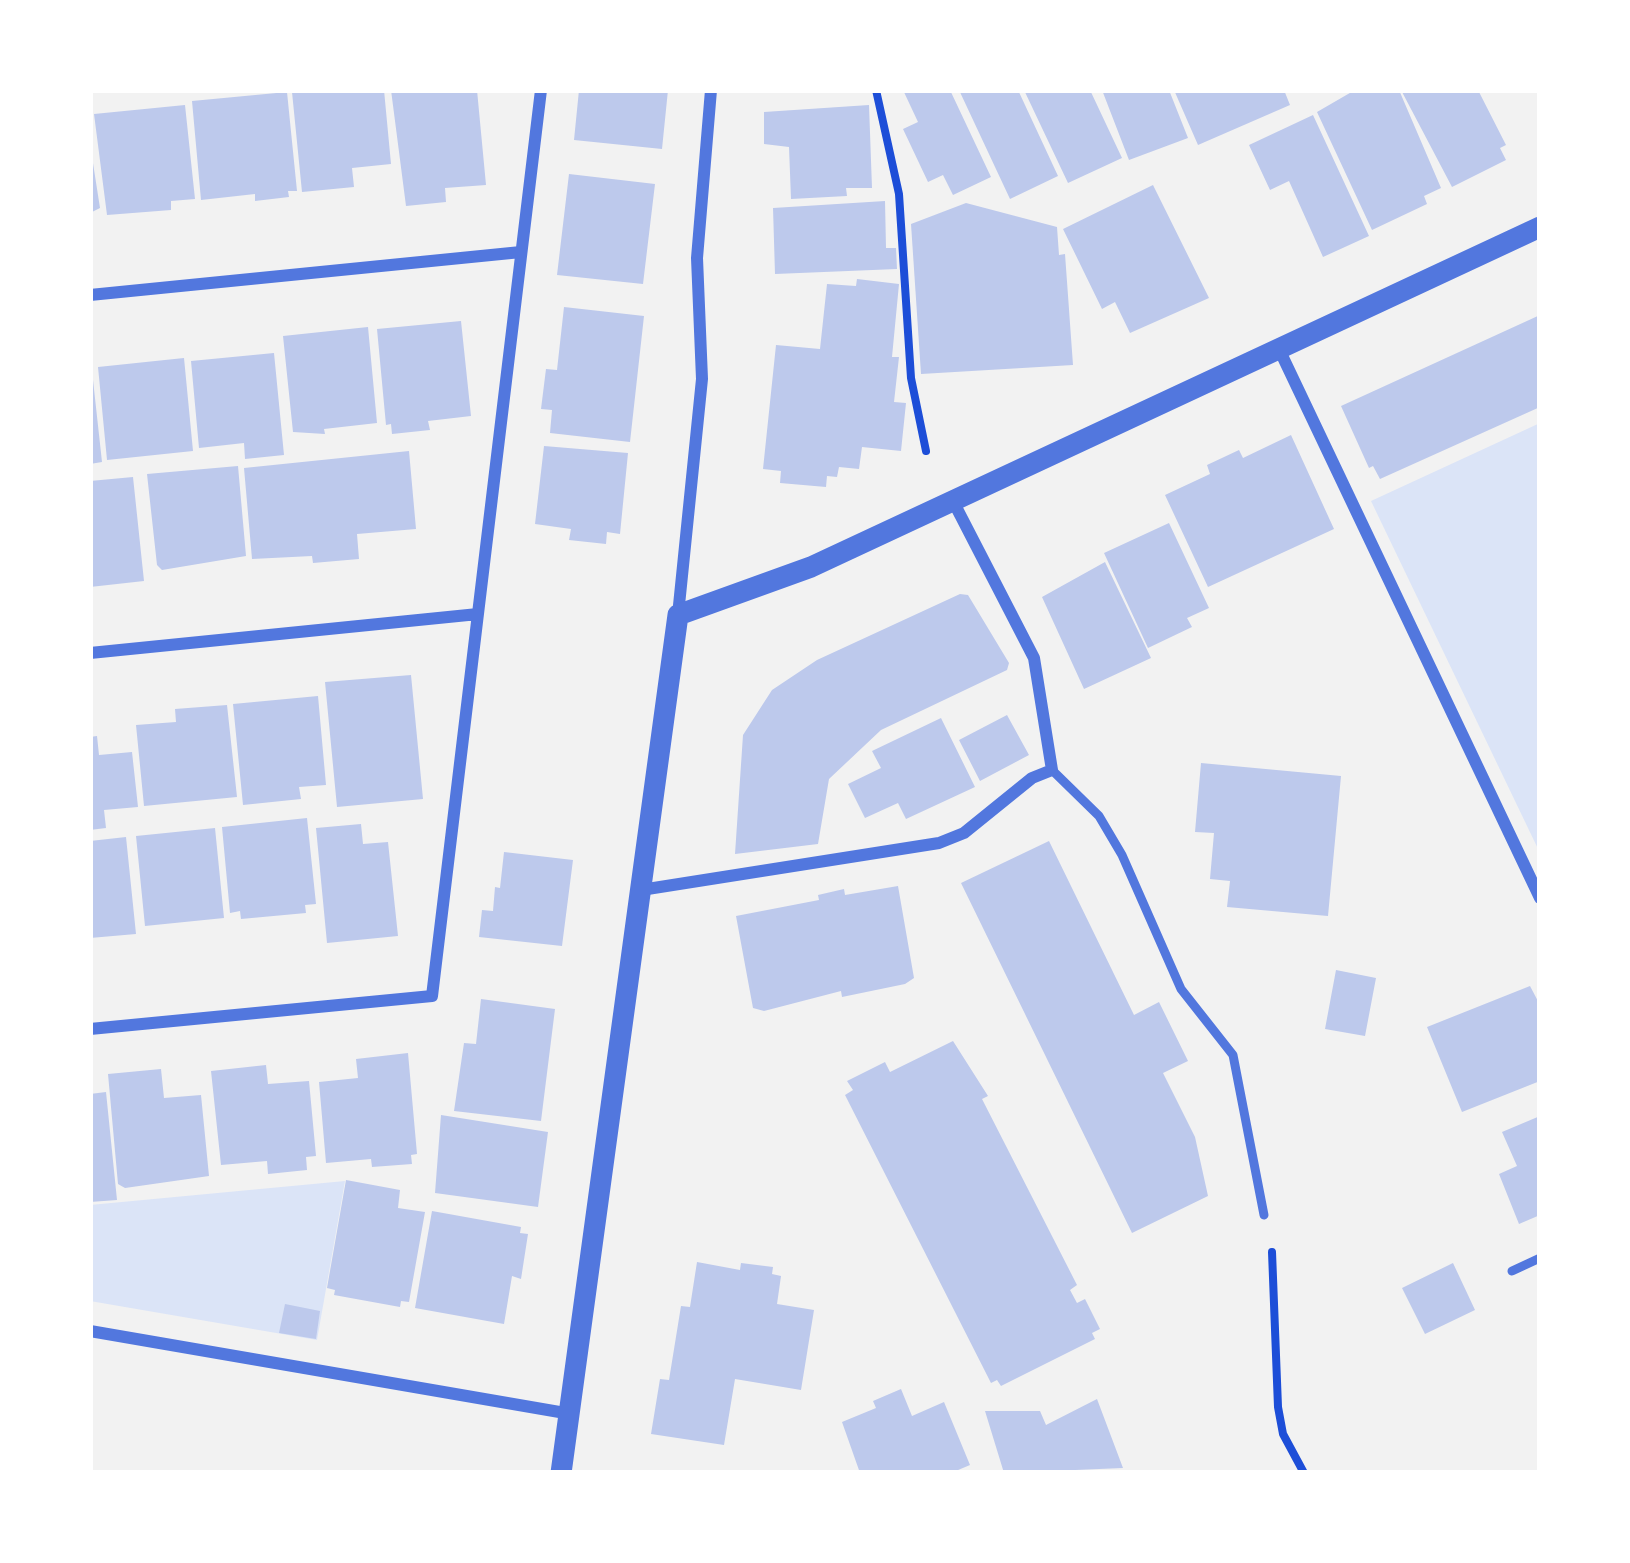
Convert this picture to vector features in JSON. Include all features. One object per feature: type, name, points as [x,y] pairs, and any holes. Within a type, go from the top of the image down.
[{"type":"street","points":[[90,1029],[432,996],[541,90]]},
{"type":"street","points":[[561,1473],[678,615],[702,379],[697,258],[711,90]]},
{"type":"street","points":[[678,615],[811,567],[1540,227]]},
{"type":"street","points":[[90,295],[521,253]]},
{"type":"street","points":[[1279,349],[1540,898]]},
{"type":"street","points":[[640,890],[939,843],[964,833],[1032,778],[1052,770],[1034,658],[953,501]]},
{"type":"street","points":[[90,652],[478,614]]},
{"type":"street","points":[[90,1331],[572,1414]]},
{"type":"lane","points":[[1052,770],[1099,816],[1122,855],[1180,989],[1233,1055],[1264,1215]]},
{"type":"lane","points":[[1512,1271],[1540,1258]]},
{"type":"path","points":[[876,90],[898,194],[910,378],[926,451]]},
{"type":"path","points":[[1264,1215],[1272,1247],[1278,1407],[1283,1434],[1304,1473]]},
{"type":"shaded area","points":[[1540,423],[1540,853],[1371,501]]},
{"type":"shaded area","points":[[345,1181],[317,1340],[90,1301],[90,1205]]},
{"type":"building","points":[[384,90],[391,164],[352,168],[354,187],[302,192],[292,92]]},
{"type":"building","points":[[391,90],[477,90],[486,185],[445,188],[446,202],[406,206]]},
{"type":"building","points":[[579,90],[668,90],[662,149],[574,140]]},
{"type":"building","points":[[903,90],[950,90],[991,177],[953,195],[943,175],[928,182],[903,129],[918,122]]},
{"type":"building","points":[[959,90],[1018,90],[1058,176],[1010,199]]},
{"type":"building","points":[[1024,90],[1090,90],[1122,158],[1068,183]]},
{"type":"building","points":[[1102,90],[1169,90],[1188,138],[1129,160]]},
{"type":"building","points":[[1174,90],[1284,90],[1290,105],[1198,145]]},
{"type":"building","points":[[1355,90],[1399,90],[1441,188],[1424,196],[1427,204],[1372,230],[1317,112]]},
{"type":"building","points":[[1401,90],[1478,90],[1506,145],[1500,148],[1506,160],[1452,187]]},
{"type":"building","points":[[287,92],[297,191],[288,191],[289,197],[255,201],[255,194],[201,200],[192,101]]},
{"type":"building","points":[[185,105],[195,199],[171,201],[171,210],[107,215],[94,114]]},
{"type":"building","points":[[869,105],[872,188],[846,188],[847,196],[791,199],[789,147],[764,144],[764,112]]},
{"type":"building","points":[[1313,115],[1369,236],[1323,257],[1289,181],[1270,190],[1249,145]]},
{"type":"building","points":[[90,144],[100,208],[90,213]]},
{"type":"building","points":[[569,174],[655,184],[643,284],[557,275]]},
{"type":"building","points":[[1153,185],[1209,298],[1130,333],[1115,302],[1102,309],[1063,229]]},
{"type":"building","points":[[885,201],[886,248],[896,248],[897,269],[775,274],[773,208]]},
{"type":"building","points":[[966,203],[1057,227],[1059,255],[1065,254],[1073,365],[921,374],[911,224]]},
{"type":"building","points":[[857,279],[899,284],[892,357],[899,357],[894,402],[906,403],[901,451],[862,447],[859,469],[839,467],[837,477],[827,476],[826,487],[780,483],[781,471],[763,469],[776,345],[820,349],[827,284],[856,286]]},
{"type":"building","points":[[564,307],[644,316],[630,442],[550,433],[552,410],[541,409],[546,369],[557,370]]},
{"type":"building","points":[[1540,315],[1540,407],[1380,479],[1373,466],[1369,468],[1341,406]]},
{"type":"building","points":[[461,321],[471,416],[428,421],[430,430],[392,434],[391,424],[386,425],[377,329]]},
{"type":"building","points":[[368,327],[377,423],[324,429],[325,434],[293,432],[283,336]]},
{"type":"building","points":[[274,353],[284,455],[245,459],[244,443],[199,448],[191,361]]},
{"type":"building","points":[[184,358],[193,451],[107,460],[98,367]]},
{"type":"building","points":[[90,381],[102,462],[90,464]]},
{"type":"building","points":[[1291,435],[1334,529],[1208,587],[1165,495],[1210,474],[1207,465],[1239,450],[1243,458]]},
{"type":"building","points":[[544,446],[628,453],[620,534],[607,532],[606,544],[569,540],[571,529],[535,524]]},
{"type":"building","points":[[409,451],[416,529],[357,534],[359,559],[313,563],[312,556],[252,559],[244,468]]},
{"type":"building","points":[[238,466],[246,556],[162,570],[157,565],[147,474]]},
{"type":"building","points":[[133,477],[144,581],[90,587],[90,481]]},
{"type":"building","points":[[1169,523],[1209,608],[1187,618],[1192,627],[1148,648],[1104,553]]},
{"type":"building","points":[[1105,562],[1151,658],[1084,689],[1042,597]]},
{"type":"building","points":[[960,594],[968,595],[1009,663],[1007,670],[881,730],[829,779],[818,844],[735,854],[743,735],[772,690],[817,660]]},
{"type":"building","points":[[411,675],[423,799],[337,807],[325,682]]},
{"type":"building","points":[[318,696],[326,785],[299,787],[301,799],[243,805],[233,704]]},
{"type":"building","points":[[227,705],[237,797],[144,806],[136,725],[176,722],[175,709]]},
{"type":"building","points":[[1007,715],[1029,755],[980,781],[959,740]]},
{"type":"building","points":[[941,718],[975,787],[906,819],[898,803],[865,818],[848,784],[881,768],[872,751]]},
{"type":"building","points":[[97,736],[99,755],[132,752],[138,807],[104,810],[106,828],[90,830],[90,737]]},
{"type":"building","points":[[1201,763],[1341,776],[1328,916],[1227,907],[1230,881],[1210,879],[1214,833],[1195,832]]},
{"type":"building","points":[[307,818],[316,904],[305,905],[306,913],[241,919],[240,911],[230,913],[222,827]]},
{"type":"building","points":[[361,824],[363,844],[388,842],[398,936],[327,943],[316,828]]},
{"type":"building","points":[[215,828],[224,918],[145,926],[136,836]]},
{"type":"building","points":[[126,837],[136,934],[90,938],[90,841]]},
{"type":"building","points":[[1049,841],[1134,1015],[1159,1002],[1188,1061],[1163,1073],[1195,1137],[1208,1196],[1132,1233],[961,883]]},
{"type":"building","points":[[504,852],[573,860],[562,946],[479,937],[482,910],[493,911],[495,887],[500,888]]},
{"type":"building","points":[[898,886],[914,978],[842,997],[841,991],[764,1011],[753,1008],[736,916],[819,900],[818,895],[844,889],[845,895]]},
{"type":"building","points":[[1336,970],[1376,978],[1365,1036],[1325,1029]]},
{"type":"building","points":[[1530,986],[1540,1005],[1540,1081],[1462,1112],[1427,1027]]},
{"type":"building","points":[[481,999],[555,1009],[541,1121],[454,1111],[464,1043],[476,1044]]},
{"type":"building","points":[[953,1041],[988,1096],[982,1099],[1077,1285],[1070,1290],[1077,1303],[1085,1299],[1100,1329],[1092,1333],[1095,1339],[1001,1386],[997,1380],[991,1383],[845,1095],[853,1090],[847,1081],[885,1062],[890,1072]]},
{"type":"building","points":[[408,1053],[417,1154],[411,1155],[412,1164],[372,1167],[371,1159],[326,1163],[319,1082],[358,1078],[356,1059]]},
{"type":"building","points":[[266,1065],[268,1084],[309,1081],[316,1156],[306,1157],[307,1170],[268,1174],[267,1161],[221,1165],[211,1071]]},
{"type":"building","points":[[161,1069],[164,1098],[201,1095],[209,1176],[125,1188],[118,1184],[108,1074]]},
{"type":"building","points":[[106,1092],[117,1200],[90,1202],[90,1094]]},
{"type":"building","points":[[441,1115],[548,1132],[538,1207],[435,1193]]},
{"type":"building","points":[[1540,1116],[1540,1215],[1519,1224],[1499,1174],[1517,1166],[1502,1132]]},
{"type":"building","points":[[346,1180],[400,1190],[398,1208],[425,1212],[409,1302],[401,1301],[400,1307],[334,1295],[335,1290],[327,1288]]},
{"type":"building","points":[[432,1211],[521,1227],[520,1233],[528,1234],[521,1279],[512,1276],[504,1324],[415,1308]]},
{"type":"building","points":[[697,1262],[740,1270],[741,1263],[773,1267],[772,1274],[781,1276],[777,1304],[814,1310],[801,1390],[735,1379],[724,1445],[651,1434],[660,1379],[669,1380],[681,1306],[690,1307]]},
{"type":"building","points":[[1453,1263],[1475,1310],[1425,1334],[1402,1288]]},
{"type":"building","points":[[285,1304],[320,1311],[316,1339],[279,1333]]},
{"type":"building","points":[[901,1389],[912,1416],[944,1402],[970,1465],[951,1473],[860,1473],[842,1422],[876,1408],[873,1401]]},
{"type":"building","points":[[1097,1399],[1123,1468],[1004,1473],[985,1411],[1040,1411],[1046,1425]]}]
